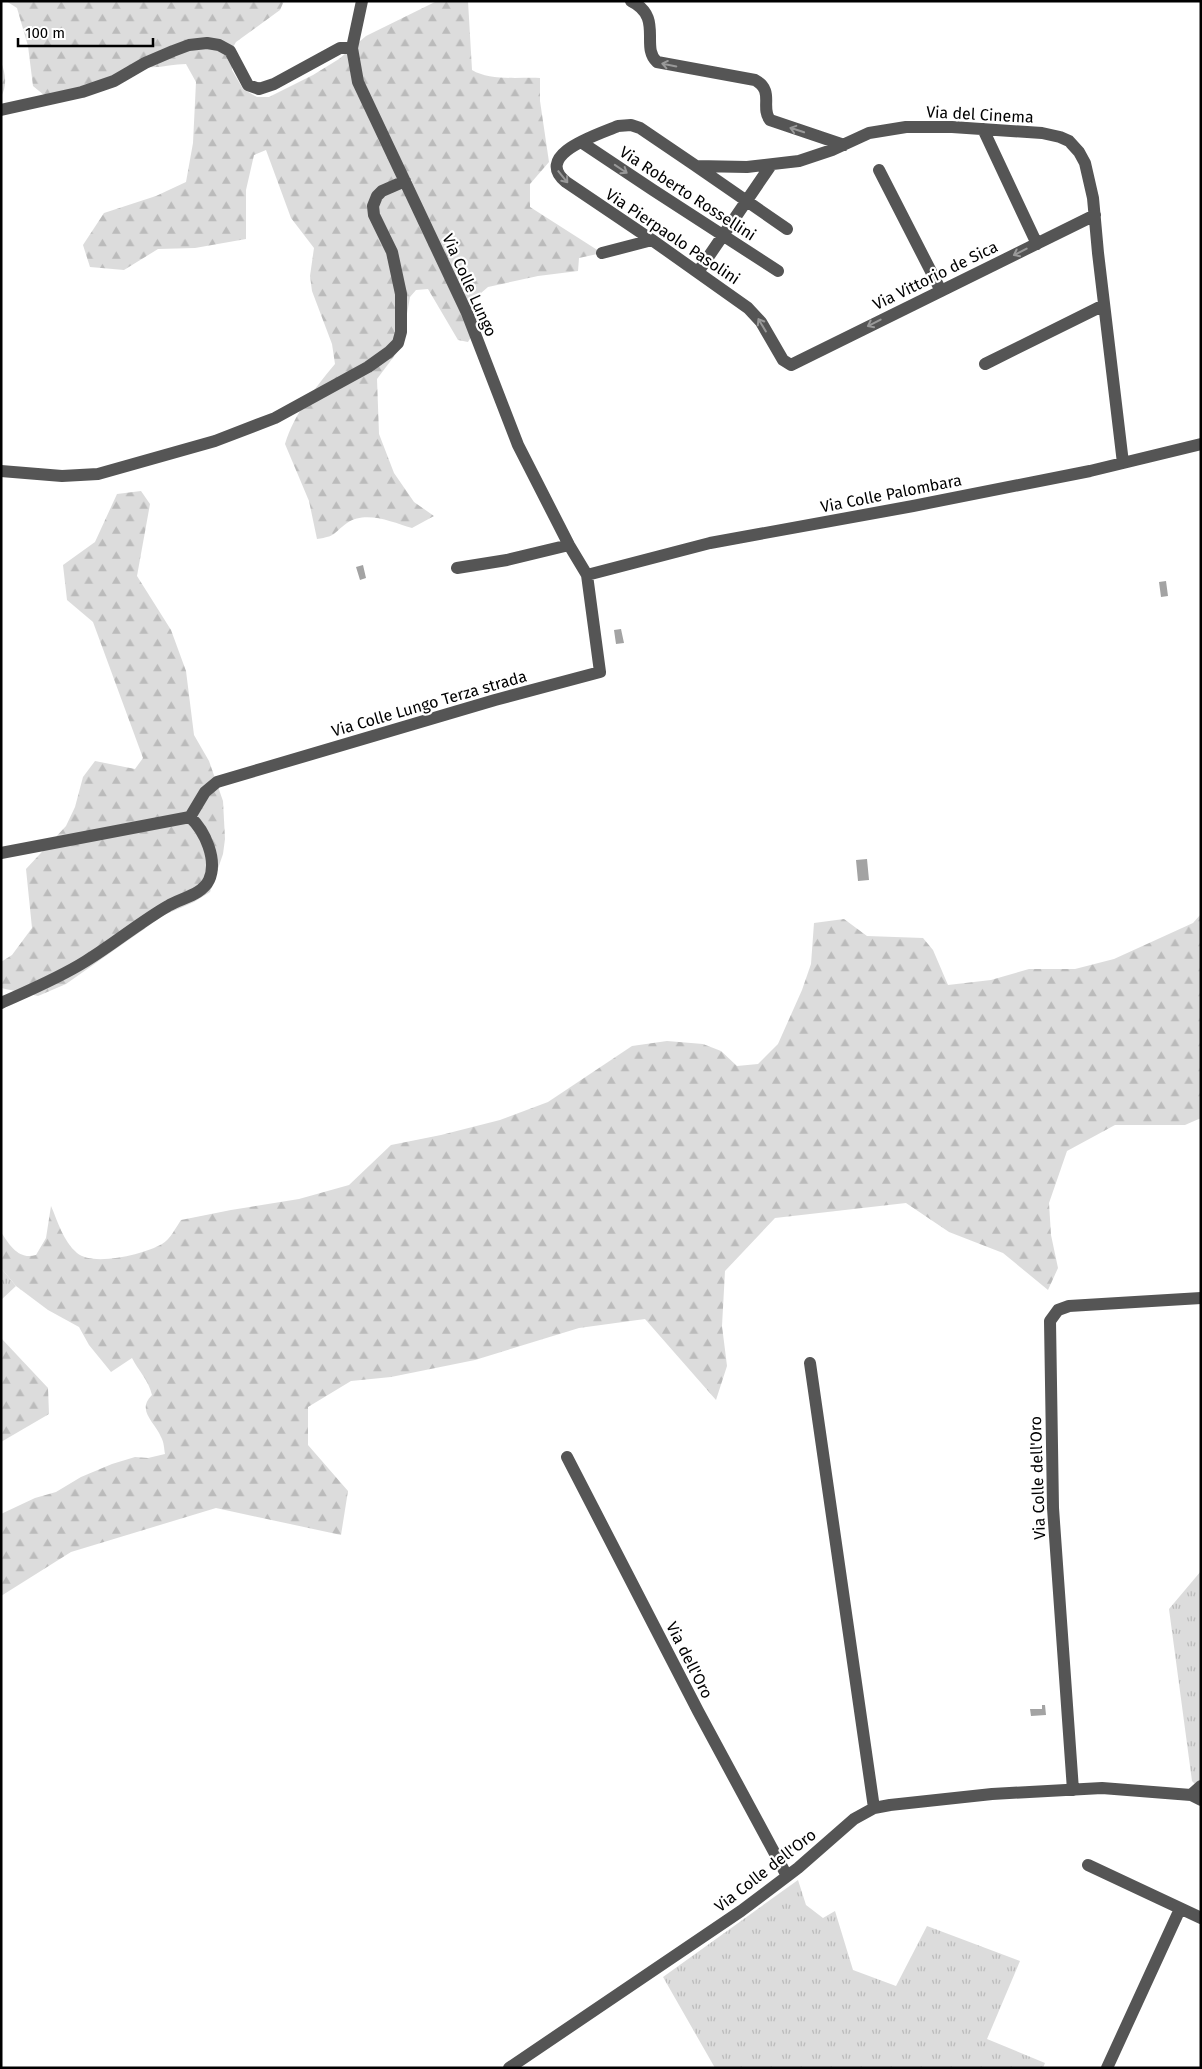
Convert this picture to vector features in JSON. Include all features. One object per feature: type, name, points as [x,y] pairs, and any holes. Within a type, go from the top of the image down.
[{"type":"street","name":"Via Colle Lungo","points":[[362,1],[352,48],[358,82],[467,313],[518,445],[569,545],[587,575]]},
{"type":"street","points":[[631,1],[640,7],[648,19],[652,55],[658,62],[755,80],[764,88],[768,116],[772,122],[844,145]]},
{"type":"street","points":[[1,110],[82,92],[106,84],[145,63],[189,46],[213,44],[230,51],[248,85],[259,89],[270,86],[340,48],[352,48]]},
{"type":"street","points":[[581,142],[618,126],[630,125],[644,130],[787,229]]},
{"type":"street","name":"Via del Cinema","points":[[696,166],[747,167],[809,159],[869,133],[928,126],[1048,134],[1071,143],[1081,154],[1088,172],[1095,215],[1104,306],[1124,463]]},
{"type":"street","points":[[983,129],[1037,244]]},
{"type":"street","name":"Via Roberto Rossellini","points":[[581,142],[778,271]]},
{"type":"street","name":"Via Pierpaolo Pasolini","points":[[581,142],[570,147],[562,155],[557,166],[559,176],[739,301],[754,314],[783,360],[789,364]]},
{"type":"street","points":[[698,272],[770,164]]},
{"type":"street","points":[[879,170],[941,291]]},
{"type":"street","points":[[1,471],[62,476],[98,474],[215,441],[275,418],[368,367],[389,352],[398,342],[401,332],[401,294],[392,252],[374,215],[373,206],[376,196],[382,191],[405,181]]},
{"type":"street","name":"Via Vittorio de Sica","points":[[789,364],[797,363],[890,314],[1095,215]]},
{"type":"street","points":[[602,253],[652,240]]},
{"type":"street","points":[[985,364],[1104,306]]},
{"type":"street","name":"Via Colle Palombara","points":[[587,575],[710,543],[932,502],[1124,463],[1201,444]]},
{"type":"street","points":[[457,568],[507,560],[569,545]]},
{"type":"street","name":"Via Colle Lungo Terza strada","points":[[190,817],[204,792],[217,782],[495,700],[600,672],[587,575]]},
{"type":"street","points":[[1,853],[190,817],[202,830],[210,855],[210,873],[208,881],[202,888],[168,906],[62,975],[1,1003]]},
{"type":"street","name":"Via Colle dell'Oro","points":[[1073,1790],[1053,1508],[1050,1321],[1058,1310],[1074,1305],[1201,1298]]},
{"type":"street","points":[[810,1363],[874,1808]]},
{"type":"street","name":"Via dell'Oro","points":[[567,1458],[698,1711],[787,1876]]},
{"type":"street","name":"Via Colle dell'Oro","points":[[508,2068],[733,1917],[787,1876],[854,1819],[874,1808],[992,1794],[1102,1788],[1198,1794]]},
{"type":"street","points":[[1088,1866],[1201,1918]]},
{"type":"street","points":[[1107,2068],[1180,1909]]},
{"type":"green space","points":[[6,1],[284,1],[280,10],[236,42],[232,49],[232,70],[243,89],[257,97],[269,97],[313,75],[339,59],[366,36],[437,1],[468,1],[472,70],[487,76],[540,78],[540,101],[549,162],[530,184],[530,207],[602,253],[579,258],[578,271],[538,276],[488,287],[474,299],[478,312],[478,321],[468,342],[458,340],[428,289],[416,290],[410,297],[401,347],[377,379],[379,434],[394,473],[414,502],[434,516],[412,528],[379,518],[362,517],[347,523],[331,536],[317,539],[309,501],[285,444],[300,412],[335,364],[332,344],[312,291],[310,276],[314,248],[291,218],[266,150],[254,155],[246,190],[246,239],[195,248],[158,249],[124,270],[90,267],[83,245],[104,213],[156,196],[186,182],[193,143],[196,82],[186,64],[148,67],[50,100],[33,86],[28,46],[17,8]]},
{"type":"green space","points":[[1,62],[5,80],[1,97]]},
{"type":"green space","points":[[141,491],[150,504],[137,576],[171,630],[186,671],[194,735],[209,761],[223,801],[225,839],[223,854],[210,892],[194,902],[164,915],[66,984],[38,996],[1,988],[1,962],[12,955],[32,928],[26,869],[66,826],[75,807],[83,777],[95,761],[135,769],[143,758],[93,622],[67,600],[63,565],[95,542],[117,494]]},
{"type":"green space","points":[[1201,914],[1201,1118],[1185,1125],[1115,1125],[1067,1151],[1049,1203],[1051,1235],[1058,1268],[1048,1290],[1003,1253],[949,1232],[906,1203],[775,1218],[725,1271],[722,1326],[727,1366],[716,1400],[645,1319],[579,1328],[475,1360],[391,1377],[351,1381],[308,1407],[308,1445],[348,1491],[341,1535],[216,1508],[71,1552],[1,1596],[1,1514],[35,1498],[56,1492],[81,1477],[112,1464],[135,1457],[148,1458],[165,1454],[162,1439],[146,1411],[146,1406],[152,1395],[151,1390],[132,1358],[111,1372],[89,1345],[79,1327],[48,1310],[16,1286],[1,1268],[1,1232],[15,1251],[30,1256],[36,1255],[46,1238],[51,1206],[64,1237],[77,1253],[95,1259],[119,1258],[144,1252],[165,1242],[181,1220],[299,1199],[349,1185],[391,1145],[500,1120],[548,1102],[632,1046],[667,1041],[703,1044],[721,1051],[737,1066],[758,1064],[778,1044],[802,990],[811,964],[814,923],[844,919],[867,936],[923,938],[933,950],[948,985],[991,980],[1029,969],[1075,969],[1114,959],[1193,923]]},
{"type":"green space","points":[[1,1268],[16,1286],[1,1300]]},
{"type":"green space","points":[[1,1338],[48,1388],[49,1414],[1,1442]]},
{"type":"green space","points":[[1201,1571],[1201,1790],[1192,1781],[1169,1609]]},
{"type":"green space","points":[[798,1880],[806,1905],[823,1918],[835,1911],[853,1970],[896,1986],[927,1926],[1020,1961],[987,2039],[1045,2063],[1043,2068],[715,2068],[663,1977]]},
{"type":"shaded area","points":[[363,565],[366,578],[360,580],[356,567]]},
{"type":"shaded area","points":[[1166,581],[1168,596],[1161,597],[1159,582]]},
{"type":"shaded area","points":[[621,629],[624,643],[616,644],[614,630]]},
{"type":"shaded area","points":[[867,859],[869,880],[858,881],[856,860]]},
{"type":"shaded area","points":[[1042,1705],[1045,1705],[1046,1715],[1031,1716],[1030,1709],[1042,1709]]}]
